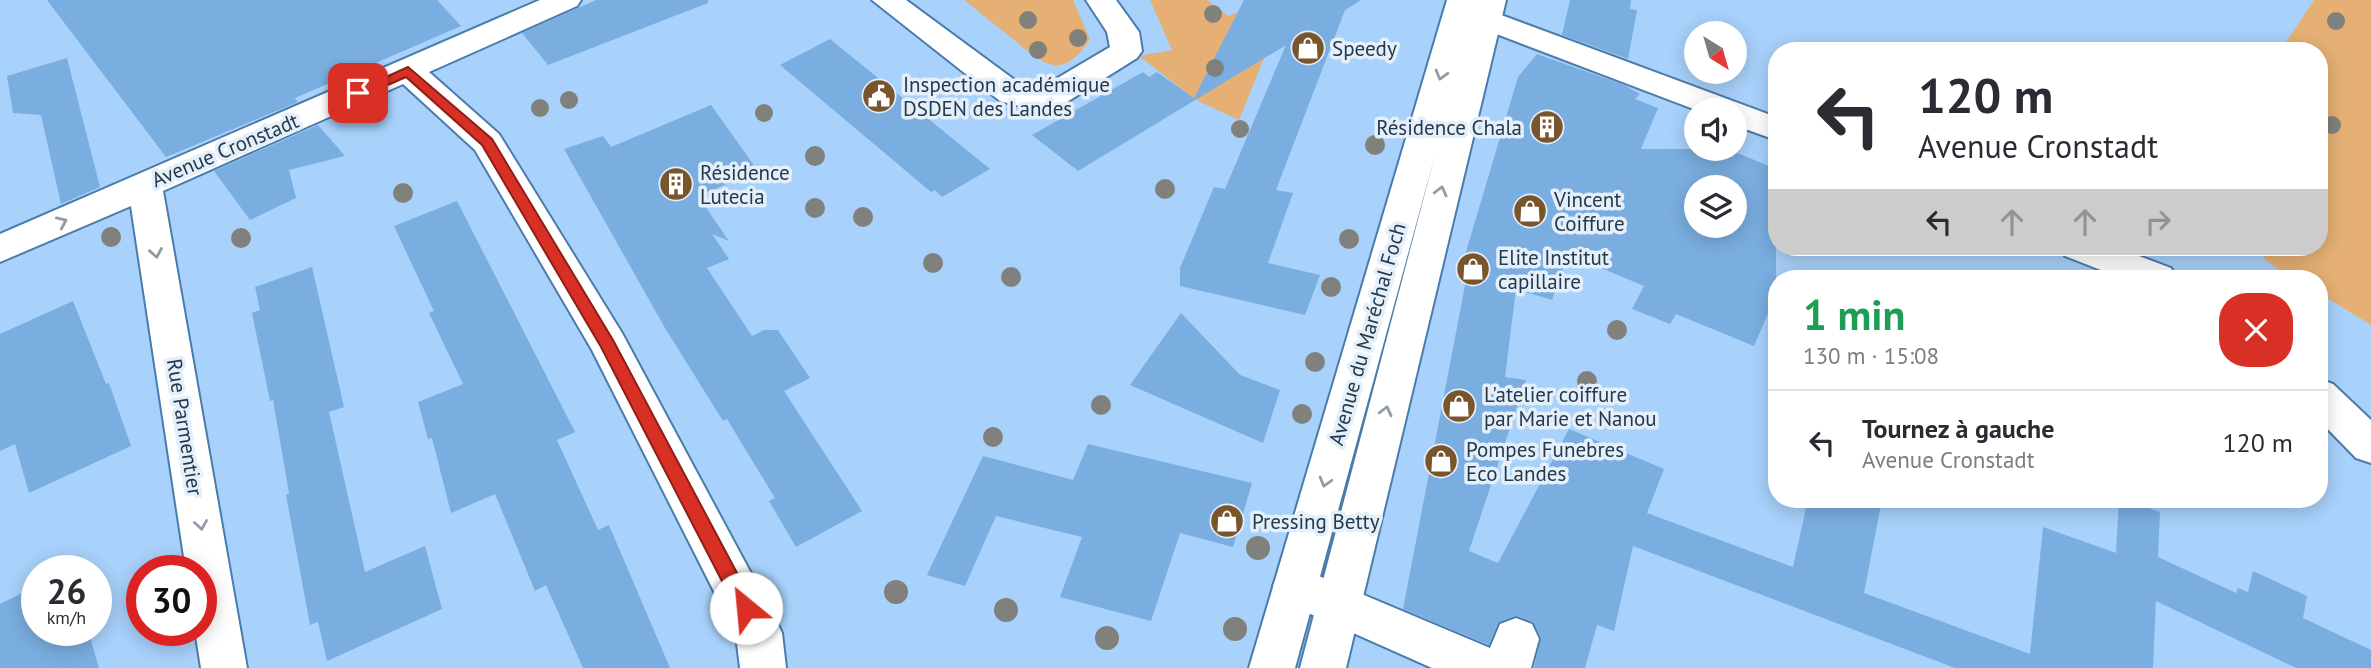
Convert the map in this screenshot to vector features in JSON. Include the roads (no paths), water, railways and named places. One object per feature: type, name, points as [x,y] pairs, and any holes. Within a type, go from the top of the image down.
[{"type":"street","name":"Avenue Cronstadt","points":[[0,249],[566,0]]},
{"type":"street","points":[[887,0],[1012,94],[1050,97],[1126,51],[1123,32],[1101,0]]},
{"type":"street","points":[[1475,7],[1698,98]]},
{"type":"street","name":"Avenue du Maréchal Foch","points":[[1272,668],[1475,7]]},
{"type":"street","name":"Avenue du Maréchal Foch","points":[[1323,668],[1475,7]]},
{"type":"street","points":[[408,71],[487,142],[608,344],[759,633],[763,668]]},
{"type":"street","points":[[1747,118],[1768,126]]},
{"type":"street","name":"Rue Parmentier","points":[[145,185],[224,668]]},
{"type":"street","points":[[2101,256],[2137,270]]},
{"type":"street","points":[[2328,404],[2371,446]]},
{"type":"street","points":[[1295,586],[1337,607],[1503,658]]},
{"type":"place","name":"Speedy","points":[[1308,48]]},
{"type":"place","name":"Inspection académique DSDEN des Landes","points":[[879,96]]},
{"type":"place","name":"Résidence Chala","points":[[1547,127]]},
{"type":"place","name":"Résidence Lutecia","points":[[676,184]]},
{"type":"place","name":"Vincent Coiffure","points":[[1530,211]]},
{"type":"place","name":"Elite Institut capillaire","points":[[1473,269]]},
{"type":"place","name":"L'atelier coiffure par Marie et Nanou","points":[[1459,406]]},
{"type":"place","name":"Pompes Funebres Eco Landes","points":[[1441,461]]},
{"type":"place","name":"Pressing Betty","points":[[1227,521]]}]
